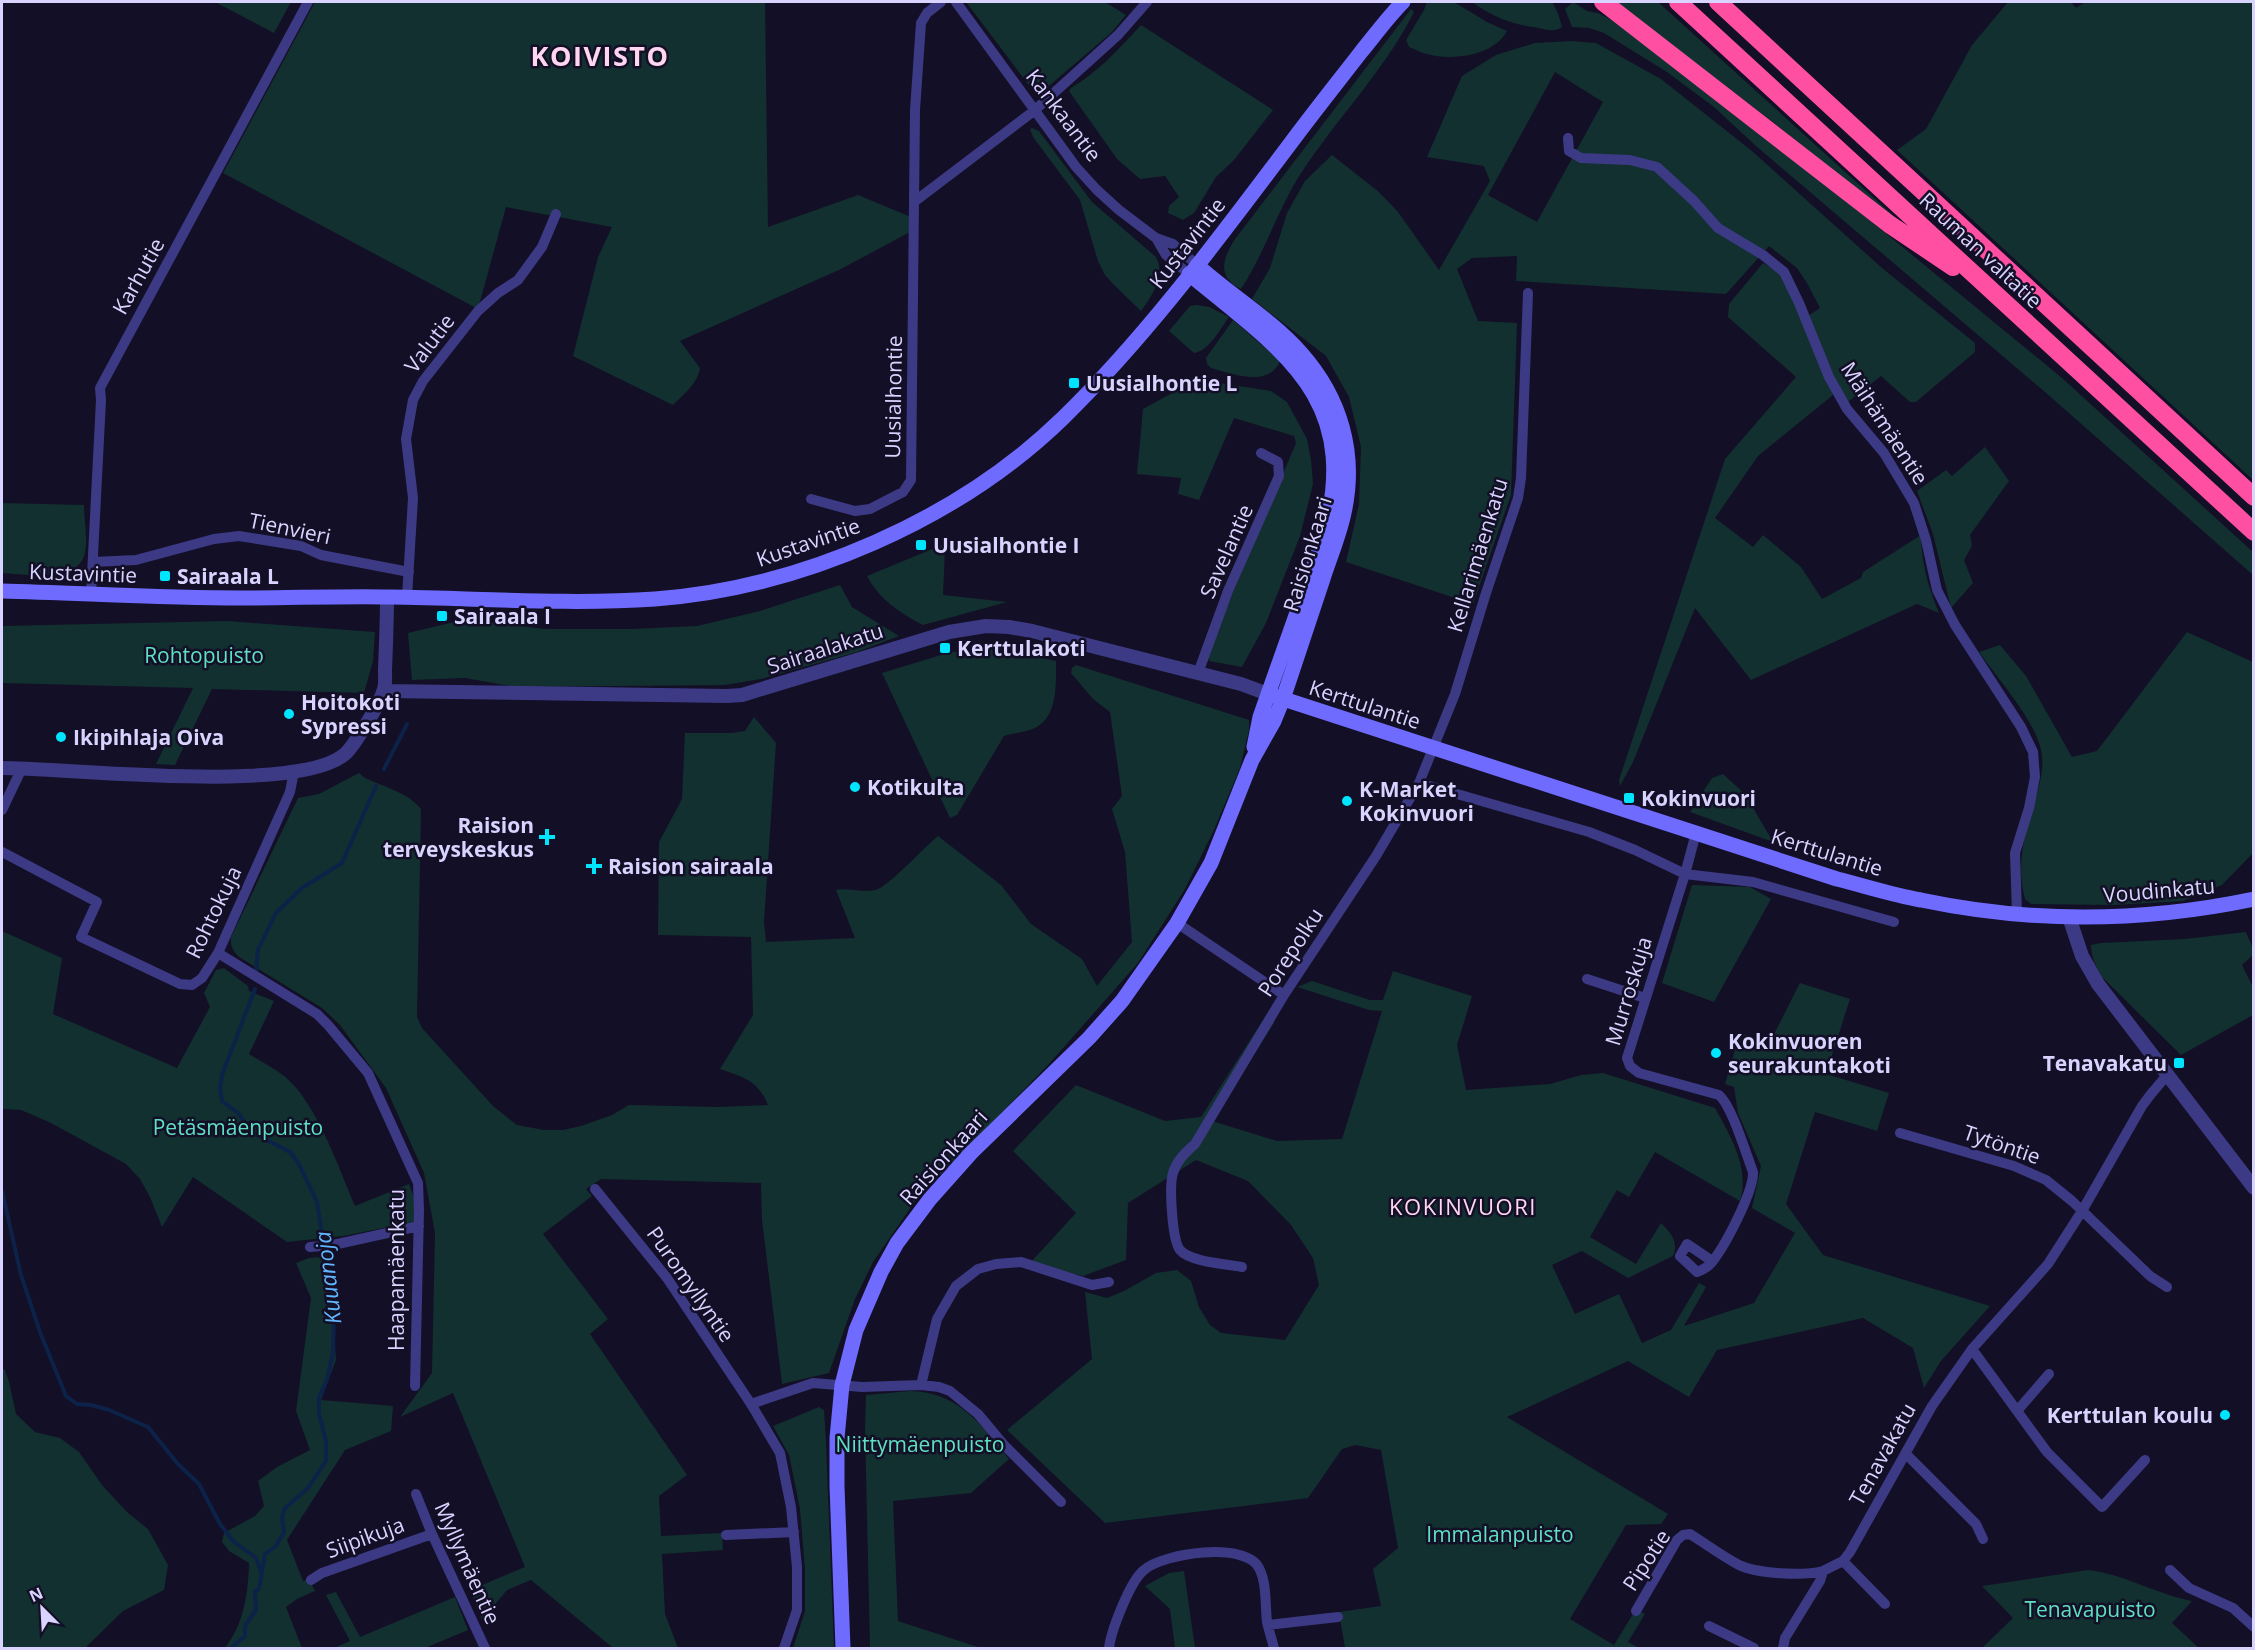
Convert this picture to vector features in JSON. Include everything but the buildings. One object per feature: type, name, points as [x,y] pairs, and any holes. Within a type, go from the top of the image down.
[{"type":"highway","points":[[1603,2],[1889,224],[2005,303]]},
{"type":"highway","name":"Rauman valtatie","points":[[1678,2],[2253,532]]},
{"type":"highway","name":"Rauman valtatie","points":[[1718,2],[2253,497]]},
{"type":"main road","name":"Kustavintie","points":[[2,591],[238,598],[407,597],[608,601],[702,594],[794,572],[875,542],[949,503],[1029,448],[1060,420],[1110,368],[1193,270],[1400,4]]},
{"type":"main road","name":"Raisionkaari","points":[[1193,270],[1276,346],[1307,381],[1331,439],[1334,460],[1331,511],[1260,717],[1252,760]]},
{"type":"main road","name":"Raisionkaari","points":[[843,1648],[837,1438],[842,1385],[856,1330],[867,1301],[886,1263],[910,1224],[971,1153],[1089,1038],[1116,1008],[1177,923],[1211,863],[1252,760],[1274,721],[1283,699],[1344,514],[1349,467],[1344,427],[1332,397],[1300,352],[1193,270]]},
{"type":"main road","name":"Kerttulantie","points":[[1268,694],[1837,879],[1921,900],[2017,913],[2069,917]]},
{"type":"main road","name":"Voudinkatu","points":[[2069,917],[2137,916],[2253,899]]},
{"type":"street","name":"Karhutie","points":[[91,594],[100,388],[308,2]]},
{"type":"street","name":"Uusialhontie","points":[[811,499],[855,511],[870,509],[903,492],[911,480],[915,110],[921,23],[927,13],[940,2]]},
{"type":"street","name":"Kankaantie","points":[[956,2],[1076,167],[1097,190],[1156,238],[1166,255],[1193,270]]},
{"type":"street","points":[[914,202],[1035,110],[1118,35],[1147,2]]},
{"type":"street","name":"Mäihämäentie","points":[[1568,138],[1569,151],[1581,158],[1630,160],[1657,167],[1694,201],[1718,228],[1763,255],[1784,272],[1800,303],[1829,377],[1847,409],[1884,453],[1914,504],[1926,540],[1937,590],[1954,625],[2021,727],[2033,752],[2034,777],[2029,808],[2014,853],[2017,913]]},
{"type":"street","name":"Valutie","points":[[407,597],[413,498],[406,439],[413,400],[423,381],[478,311],[498,293],[518,280],[542,247],[556,214]]},
{"type":"street","name":"Kellarimäenkatu","points":[[1419,783],[1455,694],[1518,498],[1521,478],[1528,293]]},
{"type":"street","name":"Savelantie","points":[[1198,673],[1228,591],[1279,477],[1278,462],[1261,453]]},
{"type":"street","name":"Tienvieri","points":[[93,562],[136,560],[214,539],[239,536],[301,546],[321,555],[409,572]]},
{"type":"street","points":[[2,768],[228,777],[272,775],[327,763],[346,754],[384,691],[387,597]]},
{"type":"street","name":"Sairaalakatu","points":[[384,691],[742,695],[917,640],[967,628],[986,626],[1032,631],[1198,673],[1268,694]]},
{"type":"street","points":[[2,810],[22,768]]},
{"type":"street","name":"Rohtokuja","points":[[2,852],[97,902],[81,937],[180,984],[192,985],[202,978],[218,953],[290,792],[294,771]]},
{"type":"street","points":[[1419,783],[1589,832],[1635,850],[1670,869],[1685,874],[1753,882],[1894,922]]},
{"type":"street","name":"Porepolku","points":[[1242,1267],[1192,1258],[1181,1251],[1175,1239],[1172,1175],[1180,1158],[1195,1144],[1284,995],[1376,856],[1419,783]]},
{"type":"street","name":"Murroskuja","points":[[1696,833],[1627,1058],[1629,1066],[1640,1073],[1719,1095],[1724,1099],[1753,1172],[1754,1181],[1740,1212],[1712,1261]]},
{"type":"street","points":[[2069,917],[2077,944],[2090,972],[2253,1188]]},
{"type":"street","points":[[1177,923],[1284,995]]},
{"type":"street","name":"Haapamäenkatu","points":[[218,953],[317,1014],[368,1073],[418,1183],[415,1386]]},
{"type":"street","points":[[1587,980],[1645,998]]},
{"type":"street","name":"Tenavakatu","points":[[1843,1561],[1932,1406],[1972,1349],[2037,1278],[2082,1211],[2142,1107],[2168,1074]]},
{"type":"street","name":"Tytöntie","points":[[1900,1133],[2032,1172],[2046,1180],[2150,1276],[2167,1287]]},
{"type":"street","name":"Puromyllyntie","points":[[596,1189],[667,1278],[752,1404],[780,1453],[791,1507],[797,1567],[797,1610],[784,1648]]},
{"type":"street","points":[[310,1246],[333,1245],[419,1226]]},
{"type":"street","points":[[921,1385],[938,1318],[956,1286],[978,1269],[996,1264],[1021,1262],[1092,1285],[1110,1282]]},
{"type":"street","points":[[1972,1349],[2047,1452],[2102,1507],[2145,1460]]},
{"type":"street","points":[[2017,1411],[2049,1374]]},
{"type":"street","points":[[752,1404],[813,1383],[862,1387],[921,1385],[939,1387],[962,1400],[978,1414],[1061,1502]]},
{"type":"street","points":[[1906,1454],[1976,1524],[1983,1539]]},
{"type":"street","name":"Myllymäentie","points":[[416,1494],[485,1648]]},
{"type":"street","points":[[726,1536],[794,1532]]},
{"type":"street","name":"Siipikuja","points":[[311,1580],[321,1573],[432,1534]]},
{"type":"street","name":"Pipotie","points":[[1636,1611],[1677,1540],[1683,1535],[1690,1534],[1738,1565],[1752,1570],[1811,1574],[1823,1571]]},
{"type":"street","points":[[1109,1648],[1124,1602],[1144,1570],[1170,1558],[1196,1553],[1224,1552],[1247,1555],[1259,1567],[1274,1648]]},
{"type":"street","points":[[1783,1648],[1785,1638],[1820,1581],[1823,1571],[1843,1561],[1885,1604]]},
{"type":"street","points":[[2170,1570],[2189,1588],[2233,1608],[2253,1627]]},
{"type":"street","points":[[1268,1625],[1338,1617]]},
{"type":"street","points":[[1709,1626],[1754,1648]]},
{"type":"green space","points":[[215,2],[291,2],[274,33]]},
{"type":"green space","points":[[315,2],[765,2],[768,227],[858,195],[911,217],[910,232],[841,269],[680,341],[700,368],[693,384],[673,405],[573,356],[598,257],[612,227],[506,207],[478,309],[223,173]]},
{"type":"green space","points":[[966,2],[1105,2],[1126,15],[1111,33],[1037,96]]},
{"type":"green space","points":[[1427,2],[1454,2],[1507,31],[1493,46],[1483,51],[1448,57],[1422,53],[1409,47],[1406,40]]},
{"type":"green space","points":[[1472,2],[1552,2],[1562,27],[1557,30],[1548,30],[1521,25],[1496,16]]},
{"type":"green space","points":[[1573,2],[1587,11],[1598,13],[1629,29],[1877,226],[2062,378],[2253,552],[2253,575],[2045,392],[1756,146],[1714,107],[1667,72],[1604,33],[1589,28],[1572,27],[1565,9]]},
{"type":"green space","points":[[1616,2],[1658,2],[1897,219],[1895,222],[1774,123]]},
{"type":"green space","points":[[2008,2],[2071,2],[2076,8],[2085,2],[2253,2],[2253,480],[1897,150],[1926,129],[1972,45]]},
{"type":"green space","points":[[1411,9],[1414,12],[1402,34],[1374,76],[1327,136],[1298,178],[1257,262],[1241,289],[1233,284],[1228,279],[1224,267],[1227,253],[1235,239]]},
{"type":"green space","points":[[1141,25],[1273,110],[1234,160],[1216,177],[1194,213],[1183,220],[1168,213],[1169,206],[1179,197],[1165,176],[1140,179],[1117,159],[1069,91],[1108,59]]},
{"type":"green space","points":[[1571,41],[1596,43],[1661,79],[1752,151],[1882,268],[1975,343],[1975,352],[1916,402],[1910,402],[1881,376],[1848,402],[1808,316],[1820,308],[1797,268],[1769,246],[1726,294],[1516,281],[1517,256],[1472,258],[1457,269],[1478,321],[1517,323],[1511,495],[1473,604],[1346,562],[1359,504],[1361,447],[1349,397],[1326,356],[1252,299],[1270,268],[1287,213],[1305,181],[1332,155],[1379,192],[1398,212],[1439,270],[1490,181],[1484,166],[1427,157],[1462,76],[1496,55],[1535,43]],"holes":[[[1555,72],[1603,102],[1537,222],[1488,195]]]},
{"type":"green space","points":[[1030,129],[1039,131],[1092,202],[1156,257],[1159,264],[1159,278],[1141,311],[1105,275],[1098,261],[1080,200],[1033,137]]},
{"type":"green space","points":[[1763,263],[1781,274],[1833,395],[1758,456],[1715,518],[1753,547],[1763,535],[1801,567],[1822,599],[1861,578],[1863,572],[1921,535],[1926,575],[1939,613],[1917,604],[1751,680],[1695,608],[1633,762],[1620,786],[1619,780],[1725,459],[1796,377],[1728,317],[1729,304]]},
{"type":"green space","points":[[1190,306],[1209,307],[1229,317],[1210,344],[1194,353],[1169,331]]},
{"type":"green space","points":[[1233,320],[1280,361],[1275,369],[1259,377],[1249,377],[1211,368],[1207,364],[1206,358]]},
{"type":"green space","points":[[1213,382],[1271,391],[1287,402],[1307,439],[1311,460],[1313,484],[1300,536],[1266,623],[1242,667],[1209,661],[1207,654],[1296,443],[1294,436],[1234,418],[1199,500],[1178,494],[1181,478],[1137,474],[1143,409],[1183,387]]},
{"type":"green space","points":[[1985,447],[2009,481],[1970,535],[1972,546],[1964,560],[1973,583],[1951,608],[1933,534],[1917,491],[1946,470],[1952,476]]},
{"type":"green space","points":[[2,503],[84,505],[86,547],[81,562],[73,569],[50,575],[2,573]]},
{"type":"green space","points":[[954,540],[945,549],[943,595],[1007,602],[923,625],[891,605],[867,576]]},
{"type":"green space","points":[[840,585],[852,607],[899,636],[857,652],[761,679],[725,685],[516,687],[465,678],[412,680],[408,633],[454,622],[490,622],[544,629],[697,626],[760,611]]},
{"type":"green space","name":"Rohtopuisto","points":[[227,621],[375,632],[373,661],[364,693],[212,689],[175,765],[156,764],[193,688],[2,683],[2,626]]},
{"type":"green space","points":[[2187,632],[2253,662],[2253,853],[2222,885],[2183,901],[2112,905],[2031,904],[2025,899],[2022,887],[2021,863],[2024,840],[2041,777],[2041,750],[2031,726],[2015,700],[1979,652],[2000,645],[2026,676],[2072,757],[2097,751]]},
{"type":"green space","points":[[983,649],[1012,651],[1056,661],[1054,697],[1049,715],[1044,722],[1037,727],[1004,736],[957,815],[950,818],[882,673],[951,652]]},
{"type":"green space","points":[[1076,665],[1249,720],[1249,730],[1240,768],[1214,830],[1185,889],[1138,963],[1049,1064],[916,1200],[873,1262],[855,1299],[829,1373],[782,1384],[762,1220],[761,1183],[601,1179],[586,1189],[592,1196],[543,1234],[608,1319],[590,1334],[687,1475],[659,1496],[661,1536],[722,1533],[723,1550],[662,1554],[665,1614],[678,1648],[613,1648],[531,1580],[507,1590],[482,1620],[470,1590],[525,1567],[453,1393],[400,1417],[432,1373],[435,1233],[424,1173],[386,1088],[340,1025],[322,1008],[239,957],[232,946],[231,937],[298,798],[319,794],[359,773],[365,778],[402,794],[421,809],[417,1017],[422,1028],[493,1106],[517,1125],[544,1130],[563,1130],[612,1115],[629,1105],[717,1107],[768,1105],[760,1090],[749,1081],[720,1069],[753,1015],[751,937],[658,935],[659,842],[682,799],[685,733],[745,731],[754,717],[776,743],[764,922],[766,942],[855,938],[836,890],[878,889],[898,874],[938,836],[1001,885],[1031,924],[1082,959],[1097,986],[1132,942],[1125,852],[1112,809],[1122,796],[1110,712],[1093,699],[1071,673],[1072,668]]},
{"type":"green space","points":[[1723,774],[1745,794],[1773,842],[1690,812],[1712,778]]},
{"type":"green space","points":[[1692,885],[1750,887],[1771,899],[1714,1002],[1662,983]]},
{"type":"green space","name":"Petäsmäenpuisto","points":[[2,931],[62,958],[53,1014],[177,1068],[210,1007],[204,993],[216,970],[224,968],[248,986],[249,991],[274,1001],[249,1054],[284,1076],[296,1087],[326,1136],[355,1206],[409,1184],[414,1198],[414,1222],[343,1236],[287,1242],[193,1177],[162,1227],[140,1179],[126,1164],[51,1123],[21,1110],[3,1109],[2,1112]]},
{"type":"green space","points":[[2246,932],[2253,955],[2242,965],[2253,987],[2253,1015],[2181,1055],[2103,978],[2091,950],[2091,945],[2101,943],[2185,939]]},
{"type":"green space","name":"Immalanpuisto","points":[[1393,971],[1472,996],[1457,1045],[1466,1090],[1550,1084],[1581,1075],[1603,1073],[1715,1108],[1727,1130],[1741,1165],[1743,1177],[1740,1201],[1655,1152],[1629,1197],[1617,1190],[1590,1237],[1636,1264],[1661,1223],[1671,1234],[1674,1242],[1673,1256],[1628,1278],[1582,1251],[1552,1265],[1575,1314],[1619,1294],[1642,1343],[1671,1330],[1699,1283],[1706,1287],[1684,1326],[1754,1303],[1795,1233],[1752,1208],[1761,1166],[1738,1113],[1734,1087],[1725,1084],[1740,1033],[1770,1042],[1800,983],[1850,999],[1826,1074],[1889,1093],[1877,1131],[1815,1112],[1786,1204],[1823,1255],[1990,1306],[1941,1361],[1924,1388],[1913,1348],[1863,1318],[1717,1350],[1689,1397],[1628,1361],[1507,1417],[1668,1514],[1661,1524],[1626,1525],[1570,1619],[1614,1645],[1636,1609],[1645,1614],[1628,1642],[1639,1648],[1345,1648],[1339,1612],[1381,1606],[1373,1569],[1398,1548],[1381,1450],[1355,1445],[1342,1449],[1308,1498],[1105,1523],[1007,1430],[1092,1359],[1085,1292],[1107,1298],[1156,1273],[1177,1270],[1191,1281],[1199,1307],[1210,1325],[1221,1333],[1285,1340],[1319,1285],[1313,1258],[1291,1225],[1248,1181],[1196,1160],[1128,1203],[1126,1260],[1083,1276],[1030,1263],[1076,1213],[1013,1151],[1076,1085],[1165,1121],[1201,1117],[1268,1012],[1274,1023],[1212,1121],[1277,1141],[1342,1139],[1382,1011],[1369,1010],[1297,987],[1312,981],[1370,1000],[1383,1000]]},
{"type":"green space","points":[[329,1256],[336,1360],[321,1400],[393,1406],[391,1431],[345,1450],[287,1540],[303,1581],[309,1579],[315,1591],[286,1607],[302,1648],[225,1648],[241,1619],[248,1586],[249,1563],[229,1551],[222,1542],[224,1533],[255,1516],[264,1506],[258,1481],[277,1467],[310,1450],[296,1411],[311,1298],[296,1263],[309,1258]]},
{"type":"green space","points":[[2,1368],[9,1382],[16,1414],[35,1432],[60,1438],[79,1452],[102,1485],[127,1512],[148,1529],[168,1565],[164,1590],[123,1611],[85,1648],[2,1648]]},
{"type":"green space","name":"Niittymäenpuisto","points":[[910,1391],[942,1397],[967,1412],[1009,1459],[971,1493],[893,1501],[898,1621],[981,1648],[870,1648],[866,1395]]},
{"type":"green space","points":[[819,1407],[824,1410],[834,1648],[793,1648],[805,1611],[805,1569],[800,1509],[789,1455],[773,1426]]},
{"type":"green space","name":"Tenavapuisto","points":[[2088,1570],[2192,1601],[2172,1623],[2199,1648],[1982,1648],[2013,1618],[1982,1586]]},
{"type":"green space","points":[[1184,1571],[1195,1648],[1175,1648],[1170,1609],[1145,1586],[1169,1573]]},
{"type":"green space","points":[[336,1592],[360,1637],[455,1597],[468,1630],[425,1648],[334,1648],[350,1641],[326,1595]]},
{"type":"waterway","name":"Kuuanoja","points":[[384,769],[407,724]]},
{"type":"waterway","name":"Kuuanoja","points":[[256,971],[258,950],[276,913],[302,888],[342,863],[376,786]]},
{"type":"waterway","name":"Kuuanoja","points":[[231,1648],[245,1636],[245,1626],[256,1610],[255,1591],[259,1589],[265,1554],[276,1546],[284,1532],[282,1517],[285,1508],[308,1488],[326,1461],[326,1442],[319,1413],[319,1397],[327,1380],[333,1353],[334,1312],[317,1202],[299,1164],[290,1152],[253,1133],[238,1113],[222,1101],[220,1089],[222,1075],[255,989]]},
{"type":"waterway","points":[[2,1191],[21,1275],[40,1332],[66,1396],[77,1404],[109,1410],[148,1427],[178,1464],[199,1484],[220,1524],[233,1541],[256,1558],[261,1572]]},
{"type":"place","name":"Uusialhontie L","points":[[1074,383]]},
{"type":"place","name":"Uusialhontie I","points":[[921,545]]},
{"type":"place","name":"Sairaala L","points":[[165,576]]},
{"type":"place","name":"Sairaala I","points":[[442,616]]},
{"type":"place","name":"Kerttulakoti","points":[[945,648]]},
{"type":"place","name":"Hoitokoti Sypressi","points":[[289,714]]},
{"type":"place","name":"Ikipihlaja Oiva","points":[[61,737]]},
{"type":"place","name":"Kotikulta","points":[[855,787]]},
{"type":"place","name":"Kokinvuori","points":[[1629,798]]},
{"type":"place","name":"K-Market Kokinvuori","points":[[1347,801]]},
{"type":"place","name":"Raision terveyskeskus","points":[[547,837]]},
{"type":"place","name":"Raision sairaala","points":[[594,866]]},
{"type":"place","name":"Kokinvuoren seurakuntakoti","points":[[1716,1053]]},
{"type":"place","name":"Tenavakatu","points":[[2179,1063]]},
{"type":"place","name":"Kerttulan koulu","points":[[2225,1415]]},
{"type":"district","name":"KOIVISTO","points":[[600,55]]},
{"type":"district","name":"KOKINVUORI","points":[[1463,1206]]}]
